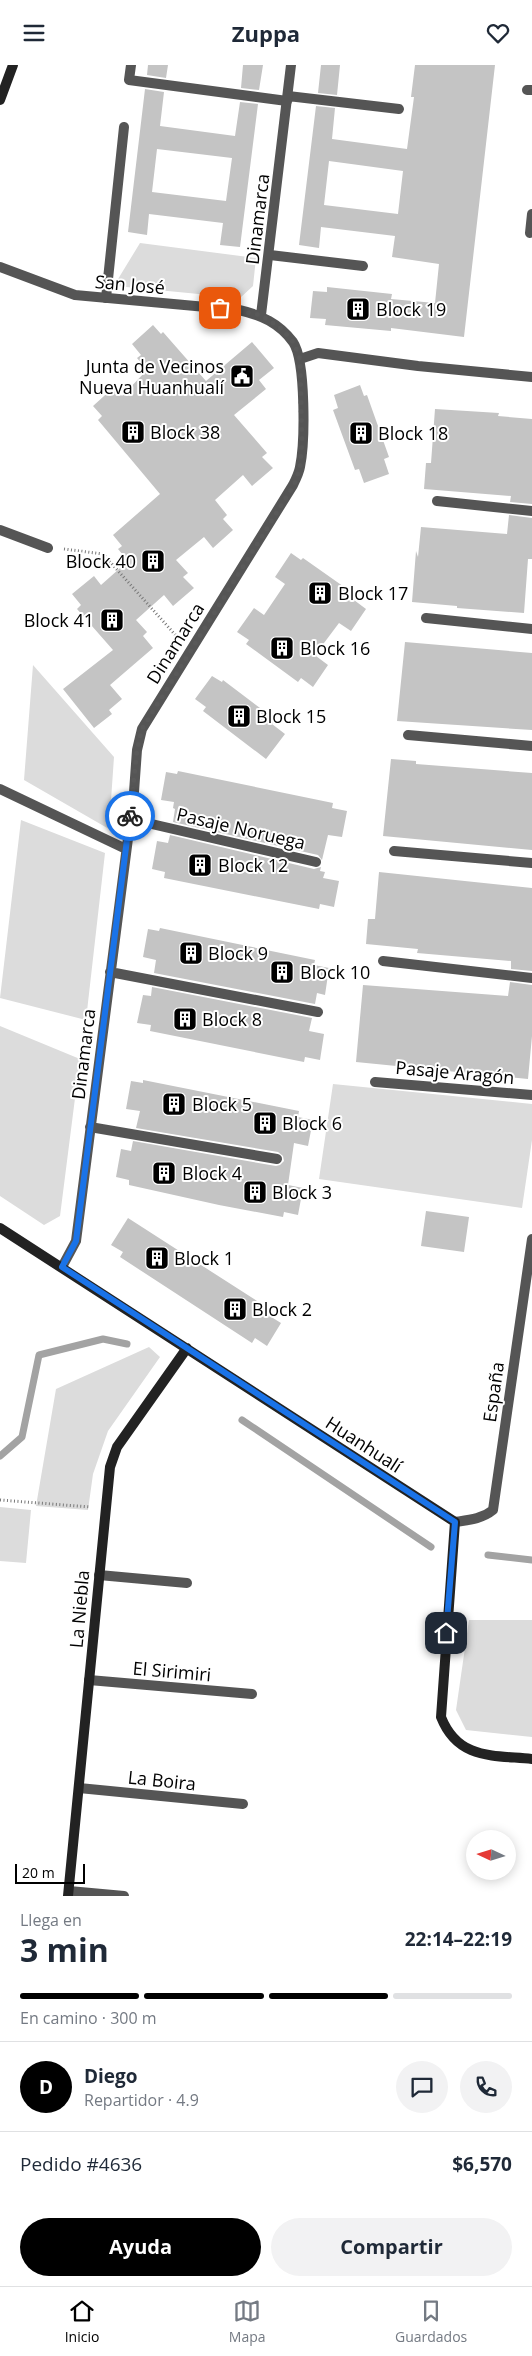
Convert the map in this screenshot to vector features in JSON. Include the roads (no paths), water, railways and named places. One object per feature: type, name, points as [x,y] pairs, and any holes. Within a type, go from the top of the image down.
[{"type":"street","points":[[0,100],[13,65]]},
{"type":"street","points":[[131,65],[129,80],[288,99],[399,109]]},
{"type":"street","name":"Dinamarca","points":[[62,1267],[76,1241],[130,819],[137,750],[142,729],[294,485],[300,468],[302,414],[300,359],[294,343],[282,329],[261,315],[270,255],[291,65]]},
{"type":"street","points":[[106,298],[124,127]]},
{"type":"street","points":[[530,233],[532,214]]},
{"type":"street","points":[[270,255],[364,266]]},
{"type":"street","name":"San José","points":[[0,267],[75,295],[239,310],[261,315]]},
{"type":"street","points":[[300,359],[318,353],[418,366],[532,377]]},
{"type":"street","points":[[436,501],[532,511]]},
{"type":"street","points":[[0,530],[48,547]]},
{"type":"street","points":[[426,618],[532,629]]},
{"type":"street","points":[[408,735],[532,746]]},
{"type":"street","points":[[0,789],[126,849]]},
{"type":"street","name":"Pasaje Noruega","points":[[130,819],[316,862]]},
{"type":"street","points":[[394,851],[532,863]]},
{"type":"street","points":[[383,961],[532,978]]},
{"type":"street","points":[[110,972],[318,1012]]},
{"type":"street","name":"Pasaje Aragón","points":[[375,1082],[532,1095]]},
{"type":"street","points":[[90,1127],[277,1159]]},
{"type":"street","name":"Huanhualí","points":[[0,1228],[455,1522]]},
{"type":"street","name":"España","points":[[455,1522],[475,1519],[493,1510],[532,1239]]},
{"type":"street","name":"La Niebla","points":[[69,1894],[110,1467],[117,1447],[187,1348]]},
{"type":"street","points":[[455,1522],[442,1717],[451,1736],[468,1750],[484,1754],[532,1759]]},
{"type":"street","points":[[99,1575],[187,1583]]},
{"type":"street","name":"El Sirimiri","points":[[89,1680],[252,1694]]},
{"type":"street","name":"La Boira","points":[[79,1788],[243,1804]]},
{"type":"street","points":[[69,1894],[124,1896]]},
{"type":"waterway","points":[[0,1456],[22,1437],[39,1355],[103,1339],[127,1344]]},
{"type":"waterway","points":[[242,1420],[431,1547]]},
{"type":"waterway","points":[[488,1555],[532,1560]]},
{"type":"place","name":"Block 19","points":[[358,309]]},
{"type":"place","name":"Junta de Vecinos Nueva Huanhualí","points":[[242,376]]},
{"type":"place","name":"Block 38","points":[[133,432]]},
{"type":"place","name":"Block 18","points":[[361,433]]},
{"type":"place","name":"Block 40","points":[[153,561]]},
{"type":"place","name":"Block 17","points":[[320,593]]},
{"type":"place","name":"Block 41","points":[[112,620]]},
{"type":"place","name":"Block 16","points":[[282,648]]},
{"type":"place","name":"Block 15","points":[[239,716]]},
{"type":"place","name":"Block 12","points":[[200,865]]},
{"type":"place","name":"Block 9","points":[[191,953]]},
{"type":"place","name":"Block 10","points":[[282,972]]},
{"type":"place","name":"Block 8","points":[[185,1019]]},
{"type":"place","name":"Block 5","points":[[174,1104]]},
{"type":"place","name":"Block 6","points":[[265,1123]]},
{"type":"place","name":"Block 4","points":[[164,1173]]},
{"type":"place","name":"Block 3","points":[[255,1192]]},
{"type":"place","name":"Block 1","points":[[157,1258]]},
{"type":"place","name":"Block 2","points":[[235,1309]]}]
